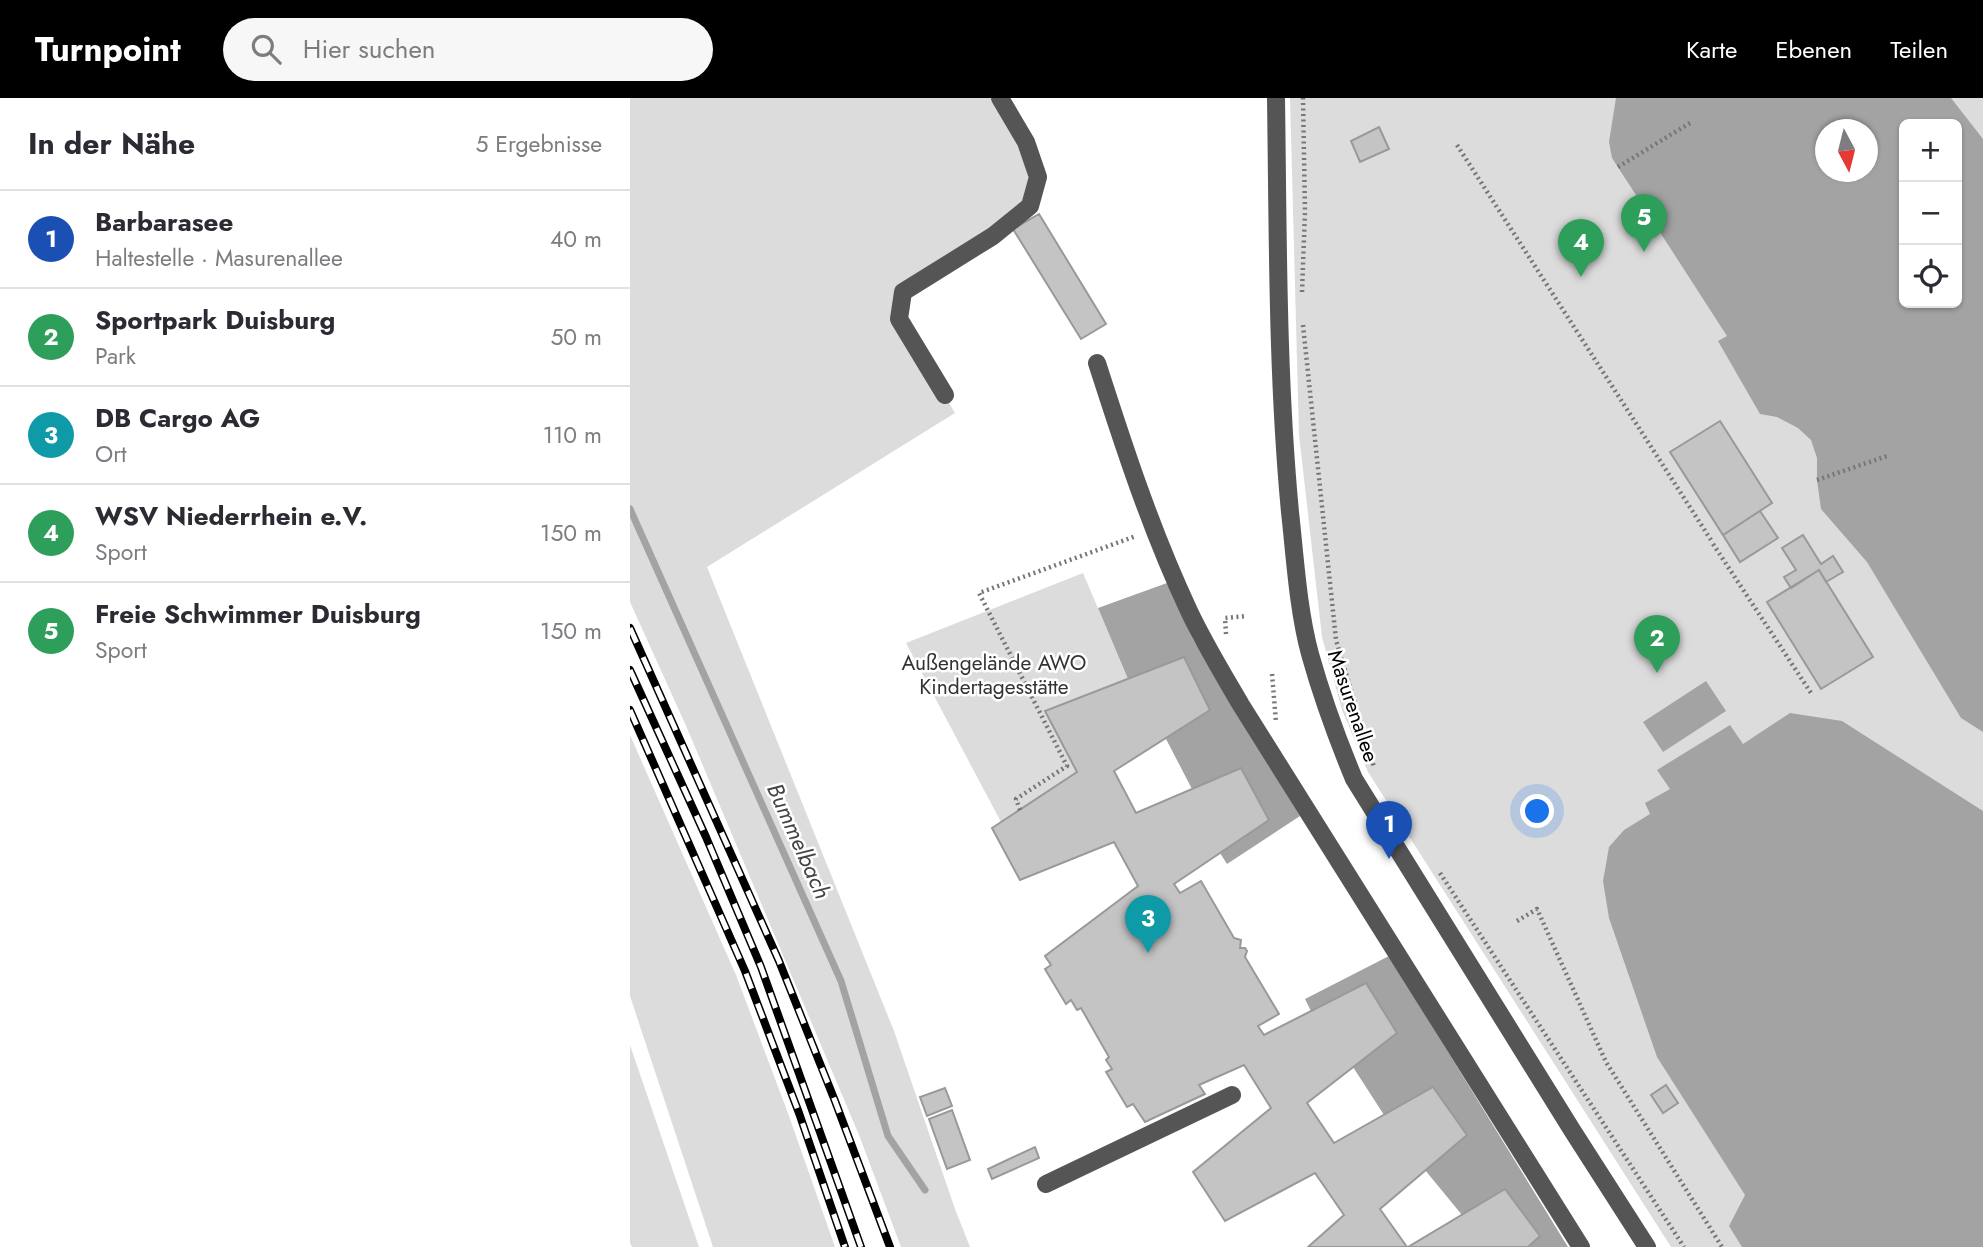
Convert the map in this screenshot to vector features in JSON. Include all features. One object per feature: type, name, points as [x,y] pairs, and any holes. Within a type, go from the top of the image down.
[{"type":"street","points":[[945,395],[899,319],[904,292],[993,236],[1030,206],[1038,177],[1026,142],[1000,98]]},
{"type":"street","name":"Masurenallee","points":[[1276,98],[1280,387],[1287,482],[1295,560],[1309,651],[1331,724],[1354,779],[1647,1247]]},
{"type":"street","points":[[1097,363],[1127,457],[1189,612],[1241,705],[1581,1247]]},
{"type":"street","points":[[1046,1184],[1232,1095]]},
{"type":"path","points":[[1302,301],[1305,212],[1303,98]]},
{"type":"path","points":[[1618,167],[1690,123]]},
{"type":"path","points":[[1457,145],[1811,693]]},
{"type":"path","points":[[1303,322],[1336,640],[1375,769]]},
{"type":"path","points":[[1817,480],[1887,456]]},
{"type":"path","points":[[1020,810],[1016,799],[1067,766],[979,593],[1154,530]]},
{"type":"path","points":[[1432,862],[1684,1247]]},
{"type":"path","points":[[1517,920],[1537,909],[1606,1062],[1721,1247]]},
{"type":"green space","points":[[630,98],[1000,98],[1038,177],[1030,206],[903,292],[899,319],[955,413],[707,567],[894,1031],[970,1247],[901,1247],[859,1135],[687,728],[630,602]]},
{"type":"green space","points":[[1290,98],[1983,98],[1983,1247],[1671,1247],[1368,772],[1342,710],[1322,637],[1299,435]]},
{"type":"green space","name":"Außengelände AWO Kindertagesstätte","points":[[1083,573],[1128,679],[1077,772],[1001,822],[906,643]]},
{"type":"green space","points":[[630,735],[736,975],[835,1247],[713,1247],[630,996]]},
{"type":"green space","points":[[630,1045],[699,1247],[632,1247],[630,1243]]},
{"type":"shaded area","points":[[1616,98],[1951,98],[1983,139],[1983,732],[1961,718],[1867,562],[1821,509],[1817,458],[1811,440],[1798,428],[1777,417],[1760,414],[1718,341],[1727,336],[1612,158],[1609,142]]},
{"type":"shaded area","points":[[1167,583],[1193,639],[1300,816],[1227,864],[1220,853],[1269,819],[1241,768],[1192,789],[1165,737],[1210,710],[1184,658],[1128,679],[1098,608]]},
{"type":"shaded area","points":[[1706,681],[1726,711],[1663,752],[1643,722]]},
{"type":"shaded area","points":[[1790,713],[1842,721],[1983,811],[1983,1247],[1742,1247],[1729,1226],[1745,1195],[1657,1057],[1609,918],[1603,881],[1609,847],[1624,830],[1650,814],[1645,803],[1670,789],[1657,770],[1730,725],[1743,744]]},
{"type":"shaded area","points":[[1389,956],[1568,1247],[1528,1247],[1540,1235],[1505,1189],[1462,1215],[1425,1170],[1467,1135],[1433,1087],[1384,1115],[1353,1067],[1397,1032],[1366,983],[1311,1011],[1305,999]]},
{"type":"building","points":[[1379,127],[1389,149],[1360,162],[1351,141]]},
{"type":"building","points":[[1039,214],[1106,324],[1081,339],[1013,229]]},
{"type":"building","points":[[1720,421],[1772,503],[1723,535],[1670,452]]},
{"type":"building","points":[[1760,511],[1778,538],[1740,562],[1723,535]]},
{"type":"building","points":[[1803,535],[1821,564],[1833,556],[1843,572],[1826,582],[1819,570],[1791,588],[1784,577],[1796,570],[1782,548]]},
{"type":"building","points":[[1819,570],[1873,657],[1821,689],[1767,602]]},
{"type":"building","points":[[1184,657],[1210,710],[1114,771],[1136,813],[1241,768],[1269,820],[1174,884],[1180,893],[1201,881],[1234,938],[1241,940],[1240,948],[1247,951],[1245,957],[1279,1014],[1258,1026],[1264,1035],[1366,983],[1397,1033],[1307,1103],[1334,1143],[1433,1087],[1467,1135],[1380,1209],[1407,1247],[1308,1247],[1344,1215],[1315,1173],[1225,1221],[1193,1172],[1271,1108],[1244,1065],[1199,1085],[1205,1094],[1145,1122],[1133,1104],[1127,1107],[1106,1072],[1112,1069],[1106,1060],[1109,1057],[1081,1008],[1077,1010],[1071,1000],[1066,1004],[1045,969],[1051,965],[1045,956],[1138,886],[1114,842],[1020,880],[992,828],[1077,772],[1045,711]]},
{"type":"building","points":[[1666,1085],[1678,1103],[1663,1113],[1651,1095]]},
{"type":"building","points":[[945,1088],[952,1106],[927,1116],[920,1097]]},
{"type":"building","points":[[952,1110],[970,1160],[947,1169],[929,1119]]},
{"type":"building","points":[[1035,1147],[1039,1158],[992,1179],[988,1169]]},
{"type":"building","points":[[1505,1189],[1540,1236],[1528,1247],[1408,1247]]},
{"type":"waterway","name":"Bummelbach","points":[[630,509],[841,981],[888,1136],[925,1190]]},
{"type":"railway","points":[[630,628],[779,961],[890,1247]]},
{"type":"railway","points":[[630,670],[706,837],[761,967],[861,1247]]},
{"type":"railway","points":[[630,710],[745,971],[799,1113],[845,1247]]},
{"type":"place","name":"Freie Schwimmer Duisburg","points":[[1644,252]]},
{"type":"place","name":"WSV Niederrhein e.V.","points":[[1581,277]]},
{"type":"place","name":"Sportpark Duisburg","points":[[1657,673]]},
{"type":"place","name":"Barbarasee","points":[[1389,859]]},
{"type":"place","name":"DB Cargo AG","points":[[1148,953]]}]
